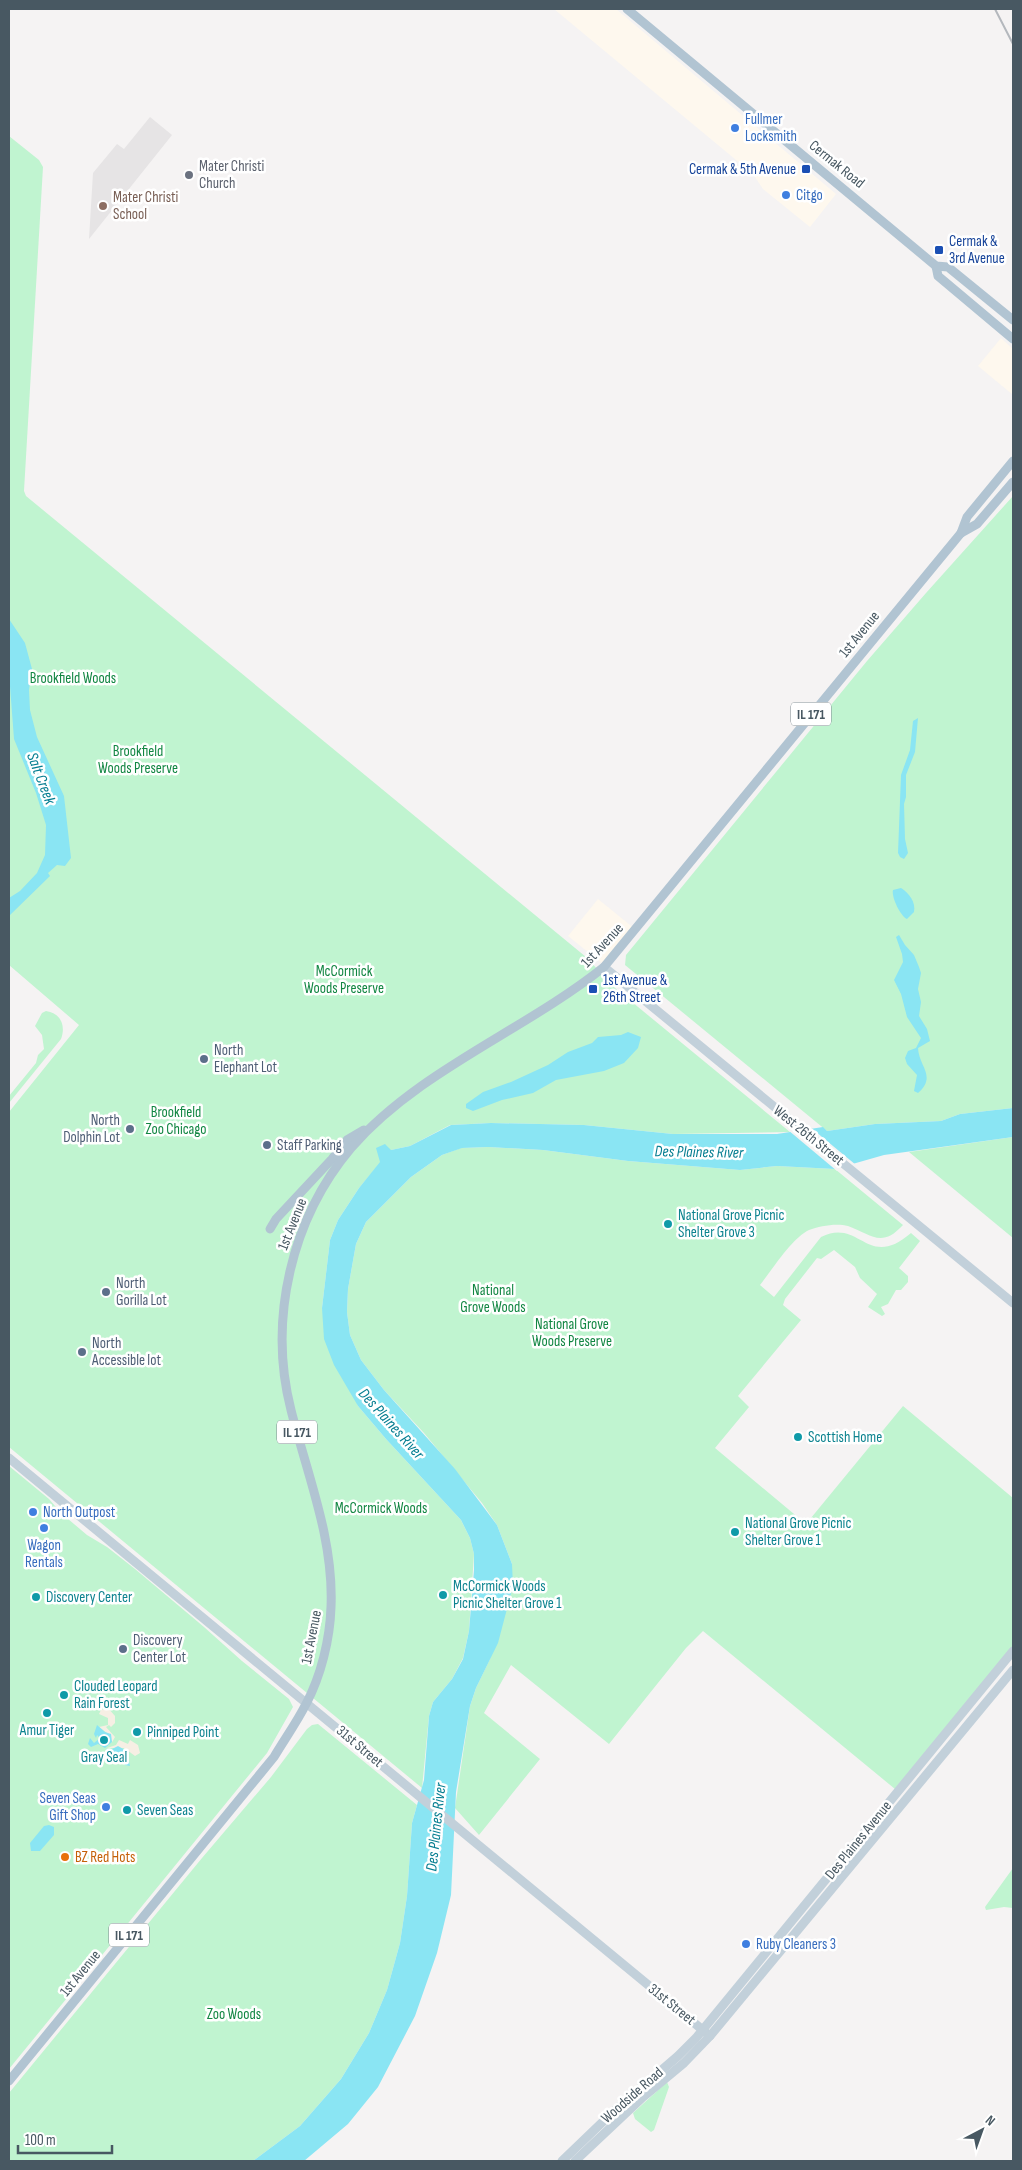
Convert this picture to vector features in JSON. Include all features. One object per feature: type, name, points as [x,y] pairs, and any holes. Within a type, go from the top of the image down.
[{"type":"main road","name":"Cermak Road","points":[[627,9],[936,266],[938,276],[1013,339]]},
{"type":"main road","name":"Cermak Road","points":[[936,266],[948,266],[1013,320]]},
{"type":"main road","name":"1st Avenue","points":[[9,2081],[274,1757],[307,1703],[323,1659],[331,1607],[330,1564],[321,1516],[285,1382],[283,1332],[284,1308],[292,1263],[313,1206],[342,1160],[377,1122],[421,1087],[552,1005],[604,967],[961,532],[967,517],[1013,461]]},
{"type":"main road","name":"1st Avenue","points":[[961,532],[977,524],[1013,482]]},
{"type":"main road","points":[[270,1229],[276,1219],[332,1159],[347,1140],[377,1122]]},
{"type":"street","name":"West 26th Street","points":[[604,967],[1013,1303]]},
{"type":"street","name":"31st Street","points":[[9,1458],[710,2036]]},
{"type":"street","name":"Des Plaines Avenue","points":[[703,2030],[1013,1651]]},
{"type":"street","name":"Des Plaines Avenue","points":[[710,2036],[1013,1670]]},
{"type":"street","name":"Woodside Road","points":[[562,2161],[639,2088],[678,2056],[703,2030]]},
{"type":"street","name":"Woodside Road","points":[[575,2161],[643,2097],[684,2063],[710,2036]]},
{"type":"shaded area","points":[[554,9],[616,9],[836,194],[810,227],[763,189],[753,174]]},
{"type":"shaded area","name":"Mater Christi School","points":[[150,117],[172,135],[89,239],[93,173],[117,144],[124,149]]},
{"type":"shaded area","points":[[1001,338],[1013,349],[1013,395],[978,366]]},
{"type":"shaded area","points":[[598,899],[635,929],[604,965],[568,936]]},
{"type":"green space","name":"McCormick Woods Preserve","points":[[9,136],[39,160],[43,167],[24,491],[26,496],[586,957],[615,988],[790,1132],[673,1134],[584,1125],[491,1123],[450,1125],[410,1146],[391,1150],[359,1188],[338,1220],[330,1240],[322,1308],[358,1406],[461,1520],[470,1538],[474,1554],[469,1631],[463,1658],[452,1679],[433,1702],[429,1716],[422,1788],[9,1447],[9,1112],[79,1025],[9,965]]},
{"type":"green space","points":[[1013,496],[1013,1108],[960,1114],[941,1121],[875,1124],[827,1131],[625,965],[626,955],[867,661]]},
{"type":"green space","points":[[46,1011],[59,1017],[63,1029],[61,1039],[9,1103],[9,1096],[36,1063],[38,1055],[44,1049],[42,1035],[35,1026],[42,1013]]},
{"type":"green space","points":[[1013,1137],[1013,1238],[909,1152]]},
{"type":"green space","name":"National Grove Woods","points":[[488,1147],[543,1150],[628,1161],[740,1170],[777,1166],[835,1169],[903,1225],[895,1232],[882,1238],[870,1236],[843,1225],[828,1225],[809,1230],[789,1247],[760,1285],[774,1297],[821,1237],[834,1233],[845,1233],[873,1246],[884,1247],[896,1243],[911,1233],[920,1241],[899,1268],[908,1276],[908,1282],[901,1290],[896,1290],[888,1304],[881,1307],[885,1314],[882,1316],[868,1307],[877,1294],[860,1278],[855,1267],[834,1250],[821,1259],[817,1258],[785,1299],[783,1305],[801,1320],[738,1396],[749,1407],[715,1448],[806,1524],[903,1406],[1013,1498],[1013,1646],[895,1789],[703,1631],[686,1648],[609,1744],[511,1665],[484,1713],[540,1759],[479,1835],[455,1808],[470,1706],[476,1688],[490,1659],[512,1564],[497,1525],[482,1503],[424,1433],[384,1390],[361,1360],[350,1335],[347,1312],[348,1289],[356,1244],[366,1222],[411,1177],[442,1155],[461,1148]]},
{"type":"green space","points":[[9,1466],[49,1499],[61,1513],[87,1535],[107,1547],[135,1569],[289,1699],[293,1707],[267,1753],[9,2069]]},
{"type":"green space","name":"Zoo Woods","points":[[318,1724],[417,1805],[412,1823],[407,1896],[400,1943],[387,1990],[369,2033],[341,2079],[300,2126],[253,2161],[9,2161],[9,2093],[271,1777],[307,1729],[312,1725]]},
{"type":"green space","points":[[1013,1868],[1013,1908],[1004,1907],[986,1910],[985,1907]]},
{"type":"green space","points":[[667,2082],[669,2087],[654,2130],[651,2132],[635,2119],[633,2113]]},
{"type":"sand","points":[[108,1708],[115,1716],[115,1723],[111,1727],[109,1725],[106,1727],[115,1737],[111,1744],[112,1742],[107,1733],[99,1727],[108,1725],[108,1718],[99,1714],[101,1710]]},
{"type":"sand","points":[[119,1740],[128,1744],[130,1740],[138,1745],[140,1753],[135,1756],[127,1750],[128,1758],[124,1756],[126,1753],[124,1748],[107,1748],[116,1745]]},
{"type":"water","name":"Salt Creek","points":[[9,619],[25,643],[32,669],[29,690],[30,710],[37,737],[64,796],[71,858],[65,866],[57,865],[48,873],[50,876],[9,916],[9,898],[20,891],[37,873],[45,855],[46,825],[36,793],[14,739],[9,673]]},
{"type":"water","points":[[918,718],[915,752],[906,775],[906,797],[904,804],[905,839],[908,853],[904,859],[898,853],[901,775],[910,750],[913,721]]},
{"type":"water","points":[[901,888],[907,892],[914,905],[914,912],[907,919],[899,911],[893,893],[893,890]]},
{"type":"water","points":[[899,935],[914,955],[921,973],[918,989],[921,1002],[919,1016],[927,1029],[930,1041],[918,1048],[927,1076],[923,1087],[918,1093],[914,1091],[917,1075],[907,1064],[905,1058],[908,1051],[916,1048],[921,1038],[907,1017],[901,994],[894,980],[903,962],[896,937]]},
{"type":"water","points":[[628,1032],[641,1037],[638,1048],[624,1063],[604,1071],[556,1080],[533,1093],[502,1100],[473,1111],[466,1108],[466,1104],[483,1092],[511,1082],[548,1065],[568,1052],[592,1043],[598,1037],[621,1035]]},
{"type":"water","name":"Des Plaines River","points":[[1013,1108],[1013,1137],[884,1155],[835,1169],[777,1166],[740,1170],[628,1161],[543,1150],[488,1147],[462,1148],[442,1155],[411,1177],[366,1222],[356,1244],[348,1289],[347,1312],[350,1335],[361,1360],[384,1390],[455,1469],[497,1525],[512,1564],[513,1586],[498,1643],[476,1688],[470,1706],[456,1792],[451,1895],[437,1953],[415,2016],[378,2087],[348,2124],[304,2161],[253,2161],[300,2126],[341,2079],[369,2033],[387,1990],[400,1943],[407,1896],[412,1823],[424,1780],[429,1716],[433,1702],[452,1679],[463,1659],[469,1631],[474,1570],[474,1554],[470,1538],[461,1520],[358,1406],[334,1365],[324,1339],[322,1308],[330,1240],[338,1220],[359,1188],[380,1162],[376,1148],[385,1144],[391,1150],[410,1146],[451,1125],[491,1123],[584,1125],[673,1134],[777,1134],[823,1127],[827,1131],[875,1124],[941,1121],[960,1114]]},
{"type":"water","points":[[97,1725],[105,1732],[111,1734],[112,1742],[105,1748],[98,1744],[91,1747],[88,1744],[90,1738],[94,1743],[100,1738],[97,1735],[96,1738],[94,1734]]},
{"type":"water","points":[[118,1746],[125,1750],[124,1756],[128,1758],[130,1766],[125,1765],[122,1756],[117,1759],[114,1754],[107,1752],[106,1749],[110,1750]]},
{"type":"water","points":[[44,1826],[54,1827],[54,1835],[40,1851],[31,1851],[30,1843]]},
{"type":"pier","points":[[810,1127],[856,1165],[837,1171],[788,1130]]},
{"type":"railway","points":[[995,9],[1013,44]]},
{"type":"place","name":"Fullmer Locksmith","points":[[735,128]]},
{"type":"place","name":"Cermak & 5th Avenue","points":[[806,169]]},
{"type":"place","name":"Mater Christi Church","points":[[189,175]]},
{"type":"place","name":"Citgo","points":[[786,195]]},
{"type":"place","name":"Mater Christi School","points":[[103,206]]},
{"type":"place","name":"Cermak & 3rd Avenue","points":[[939,250]]},
{"type":"place","name":"1st Avenue & 26th Street","points":[[593,989]]},
{"type":"place","name":"North Elephant Lot","points":[[204,1059]]},
{"type":"place","name":"North Dolphin Lot","points":[[130,1129]]},
{"type":"place","name":"Staff Parking","points":[[267,1145]]},
{"type":"place","name":"National Grove Picnic Shelter Grove 3","points":[[668,1224]]},
{"type":"place","name":"North Gorilla Lot","points":[[106,1292]]},
{"type":"place","name":"North Accessible lot","points":[[82,1352]]},
{"type":"place","name":"Scottish Home","points":[[798,1437]]},
{"type":"place","name":"North Outpost","points":[[33,1512]]},
{"type":"place","name":"Wagon Rentals","points":[[44,1528]]},
{"type":"place","name":"National Grove Picnic Shelter Grove 1","points":[[735,1532]]},
{"type":"place","name":"McCormick Woods Picnic Shelter Grove 1","points":[[443,1595]]},
{"type":"place","name":"Discovery Center","points":[[36,1597]]},
{"type":"place","name":"Discovery Center Lot","points":[[123,1649]]},
{"type":"place","name":"Clouded Leopard Rain Forest","points":[[64,1695]]},
{"type":"place","name":"Amur Tiger","points":[[47,1713]]},
{"type":"place","name":"Pinniped Point","points":[[137,1732]]},
{"type":"place","name":"Gray Seal","points":[[104,1740]]},
{"type":"place","name":"Seven Seas Gift Shop","points":[[106,1807]]},
{"type":"place","name":"Seven Seas","points":[[127,1810]]},
{"type":"place","name":"BZ Red Hots","points":[[65,1857]]},
{"type":"place","name":"Ruby Cleaners 3","points":[[746,1944]]},
{"type":"park label","name":"Brookfield Woods","points":[[73,678]]},
{"type":"park label","name":"Brookfield Woods Preserve","points":[[138,760]]},
{"type":"park label","name":"Brookfield Zoo Chicago","points":[[176,1120]]},
{"type":"park label","name":"National Grove Woods Preserve","points":[[572,1332]]},
{"type":"park label","name":"McCormick Woods","points":[[381,1508]]}]
